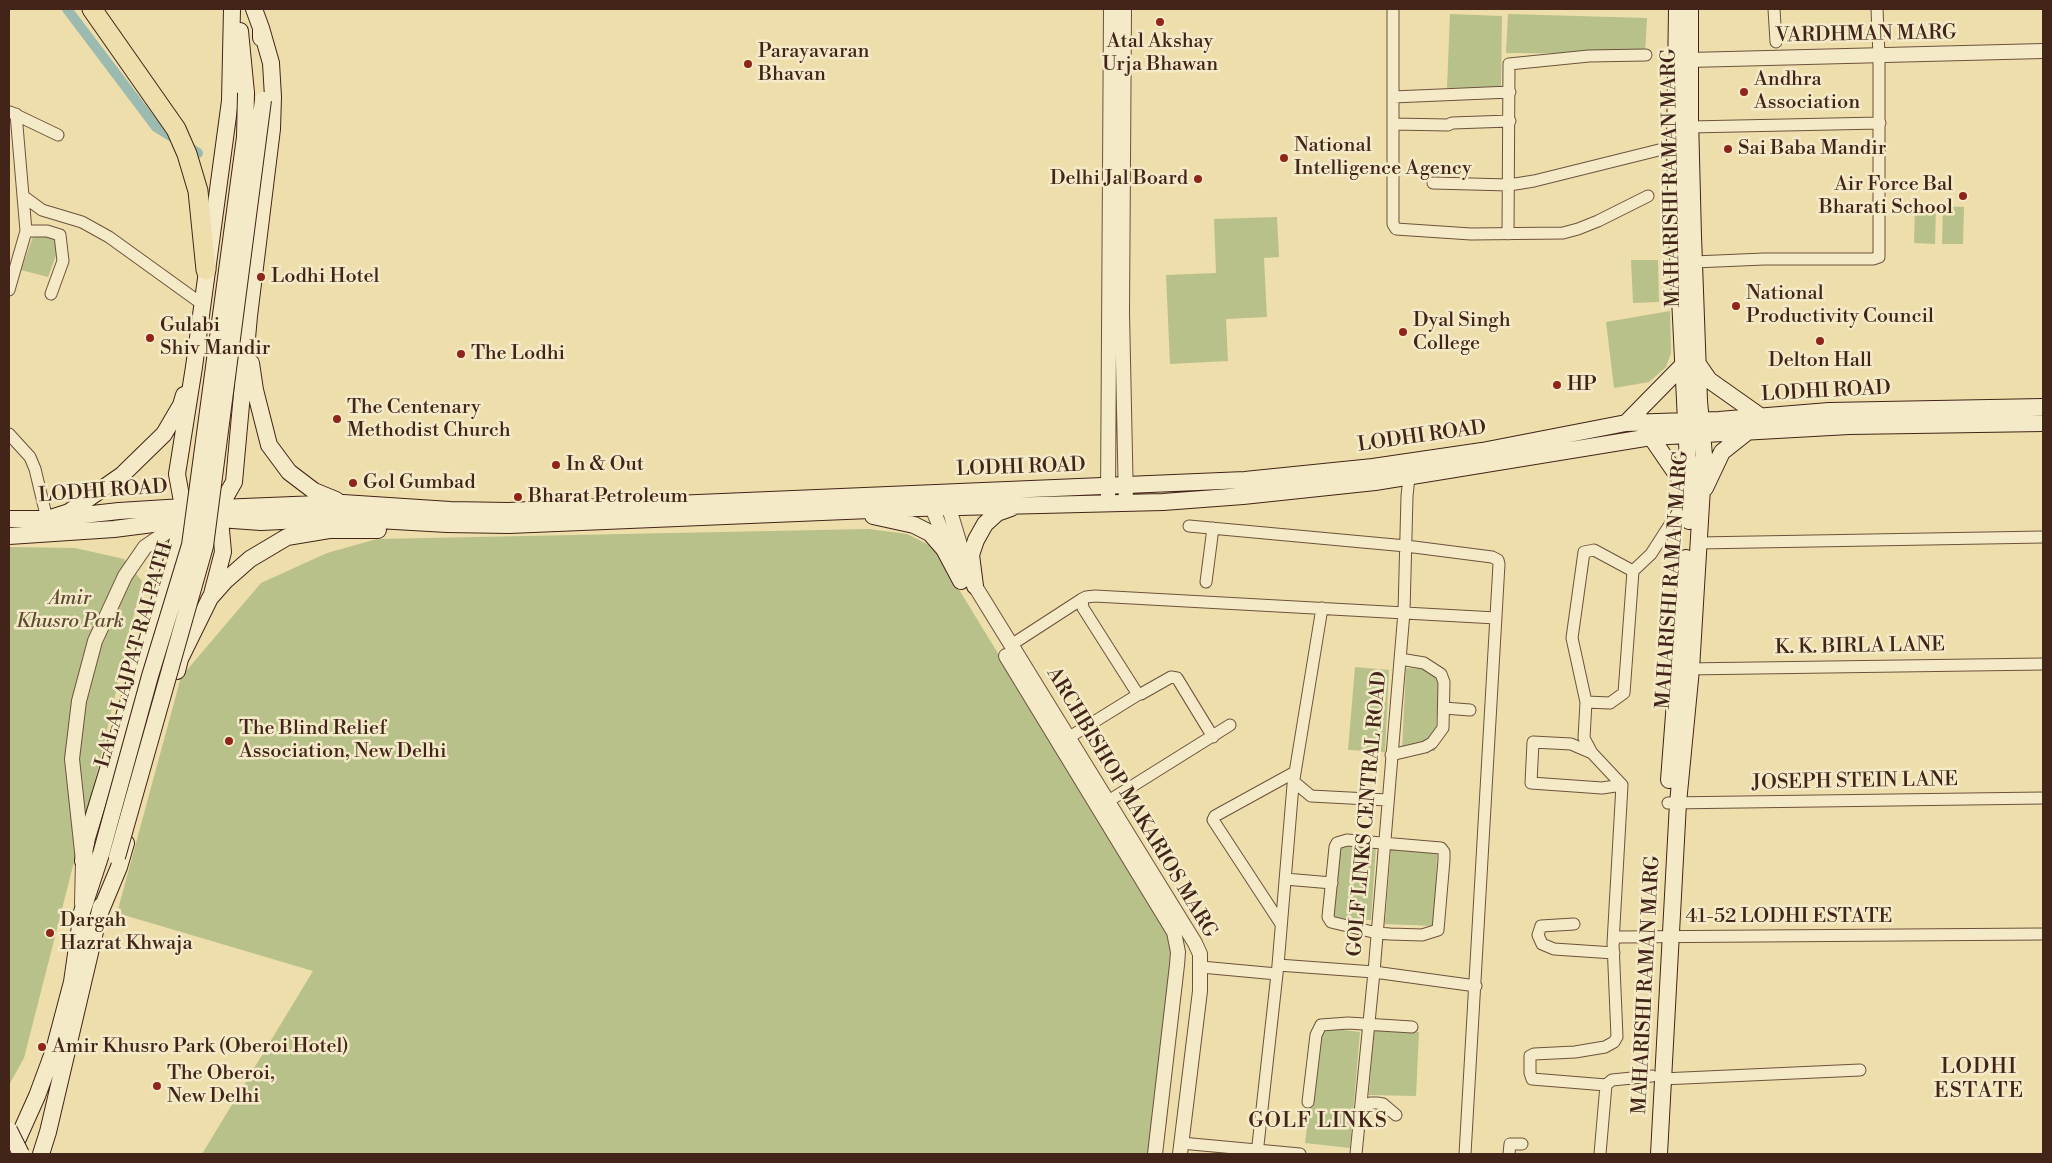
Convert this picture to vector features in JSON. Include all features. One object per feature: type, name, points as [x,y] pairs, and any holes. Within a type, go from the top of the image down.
[{"type":"highway","points":[[92,9],[176,129],[198,191],[206,270]]},
{"type":"main road","name":"LALA LAJPAT RAI PATH","points":[[41,1154],[48,1132],[98,915],[109,855],[150,676],[190,545],[245,137],[246,93],[240,30],[233,9]]},
{"type":"main road","points":[[83,862],[87,838],[184,514],[177,474],[194,367],[230,101],[233,9]]},
{"type":"main road","name":"LALA LAJPAT RAI PATH","points":[[15,1153],[54,1050],[72,982],[82,912],[109,855],[205,546],[214,494],[263,100],[260,59],[261,28],[254,9]]},
{"type":"main road","name":"MAHARISHI RAMAN MARG","points":[[1648,1154],[1657,1077],[1694,497],[1702,428],[1690,365],[1675,146],[1677,9]]},
{"type":"main road","name":"MAHARISHI RAMAN MARG","points":[[1684,668],[1698,543],[1686,428],[1694,262],[1690,127],[1690,9]]},
{"type":"main road","points":[[98,915],[120,866],[180,658],[210,598],[223,552],[219,513],[234,482],[249,316],[272,129],[271,63],[261,28]]},
{"type":"main road","points":[[249,316],[252,371],[269,445],[289,472],[314,492],[343,503]]},
{"type":"main road","points":[[1626,424],[1690,365],[1760,416]]},
{"type":"main road","points":[[47,519],[69,512],[86,502],[122,475],[146,453],[164,434],[181,404],[194,367]]},
{"type":"main road","name":"LODHI ROAD","points":[[219,513],[343,503],[508,512],[938,500],[1108,487],[1245,480],[1373,467],[1482,451],[1626,424],[1702,428],[1760,416],[1829,411],[2043,407]]},
{"type":"main road","points":[[185,423],[192,433],[208,441],[226,438],[239,427]]},
{"type":"main road","points":[[1702,428],[1746,433],[1848,426],[2043,423]]},
{"type":"main road","name":"LODHI ROAD","points":[[219,513],[261,522],[343,518],[447,524],[509,525],[852,511],[938,500],[1018,506],[1126,503],[1243,496],[1409,477],[1651,437],[1686,428]]},
{"type":"main road","points":[[1651,437],[1694,497],[1722,452],[1746,433]]},
{"type":"main road","name":"LODHI ROAD","points":[[202,494],[213,498],[219,513],[210,529],[202,532],[193,530],[184,514],[190,498],[202,494]]},
{"type":"main road","points":[[968,584],[976,540],[985,524],[997,513],[1018,506]]},
{"type":"main road","name":"LODHI ROAD","points":[[9,519],[47,519],[119,511],[184,514]]},
{"type":"main road","points":[[852,511],[914,525],[930,533],[944,549],[968,584]]},
{"type":"main road","name":"LODHI ROAD","points":[[9,536],[114,529],[184,514]]},
{"type":"main road","points":[[210,598],[250,558],[287,537],[329,530],[378,530],[447,524]]},
{"type":"main road","name":"MAHARISHI RAMAN MARG","points":[[1657,1077],[1658,1154]]},
{"type":"main road","points":[[9,1130],[15,1153]]},
{"type":"main road","points":[[47,1154],[48,1132]]},
{"type":"street","points":[[1108,504],[1111,9]]},
{"type":"street","points":[[1124,9],[1122,313],[1126,503]]},
{"type":"street","points":[[1393,9],[1393,224],[1396,229],[1471,234],[1563,233],[1578,229],[1648,196]]},
{"type":"street","points":[[1774,9],[1776,42]]},
{"type":"street","points":[[1694,262],[1764,259],[1873,259],[1879,257],[1880,123],[1877,9]]},
{"type":"street","name":"VARDHMAN MARG","points":[[1689,60],[2043,50]]},
{"type":"street","points":[[1508,234],[1509,68],[1511,63],[1589,56],[1646,55]]},
{"type":"street","points":[[1393,98],[1510,92]]},
{"type":"street","points":[[12,113],[58,135]]},
{"type":"street","points":[[9,290],[26,231],[12,113]]},
{"type":"street","points":[[1394,124],[1448,125],[1452,122],[1510,121]]},
{"type":"street","points":[[1690,127],[1880,123]]},
{"type":"street","points":[[1433,183],[1509,185],[1594,168],[1675,146]]},
{"type":"street","points":[[23,196],[42,210],[82,222],[110,237],[202,304]]},
{"type":"street","points":[[26,231],[47,231],[60,235],[62,261],[51,294]]},
{"type":"street","points":[[9,434],[30,457],[47,519]]},
{"type":"street","name":"GOLF LINKS CENTRAL ROAD","points":[[1356,1154],[1374,972],[1404,612],[1409,477]]},
{"type":"street","points":[[1586,702],[1610,703],[1624,693],[1633,572],[1651,554],[1678,512],[1694,497]]},
{"type":"street","name":"ARCHBISHOP MAKARIOS MARG","points":[[938,500],[970,578],[968,584],[1103,804],[1195,943],[1200,954],[1200,991],[1181,1149]]},
{"type":"street","points":[[82,912],[83,862],[72,759],[79,701],[95,641],[125,576],[145,546],[184,514]]},
{"type":"street","points":[[1189,526],[1406,546],[1495,558],[1499,564],[1465,1154]]},
{"type":"street","points":[[1206,582],[1213,528]]},
{"type":"street","points":[[1698,543],[2043,537]]},
{"type":"street","points":[[1633,572],[1594,550],[1584,552],[1572,638],[1586,702],[1584,738],[1592,752],[1622,785],[1614,948],[1616,1037],[1614,1042],[1606,1048],[1534,1054],[1530,1056],[1532,1079],[1606,1085],[1612,1080],[1657,1077],[1860,1070]]},
{"type":"street","name":"ARCHBISHOP MAKARIOS MARG","points":[[968,584],[1011,645],[1068,738],[1174,932],[1178,952],[1155,1154]]},
{"type":"street","points":[[1011,645],[1082,599],[1095,596],[1496,618]]},
{"type":"street","points":[[1082,599],[1083,608],[1139,694]]},
{"type":"street","points":[[1257,1152],[1277,969],[1294,776],[1322,608]]},
{"type":"street","points":[[1391,755],[1425,747],[1432,743],[1443,728],[1444,682],[1441,674],[1424,663],[1400,659]]},
{"type":"street","name":"K. K. BIRLA LANE","points":[[1684,668],[2043,664]]},
{"type":"street","points":[[1068,738],[1139,694],[1171,677],[1178,678],[1213,736]]},
{"type":"street","points":[[1444,708],[1470,710]]},
{"type":"street","points":[[1103,804],[1230,725]]},
{"type":"street","points":[[1592,752],[1571,744],[1533,742],[1531,783],[1602,788],[1622,785]]},
{"type":"street","points":[[1294,776],[1311,796],[1387,800]]},
{"type":"street","points":[[1281,924],[1213,820],[1215,816],[1294,776]]},
{"type":"street","name":"JOSEPH STEIN LANE","points":[[1673,803],[2043,798]]},
{"type":"street","points":[[1347,840],[1441,848],[1444,852],[1440,925],[1438,930],[1433,933],[1422,935],[1377,933],[1331,922],[1328,916],[1332,883],[1335,847],[1338,843],[1347,840]]},
{"type":"street","points":[[1285,879],[1332,883]]},
{"type":"street","points":[[1574,924],[1541,926],[1538,935],[1542,944],[1554,949],[1614,948]]},
{"type":"street","name":"41-52 LODHI ESTATE","points":[[1614,948],[1615,939],[1624,936],[2043,934]]},
{"type":"street","points":[[1201,967],[1374,972],[1476,986]]},
{"type":"street","points":[[1308,1102],[1318,1029],[1321,1025],[1328,1023],[1412,1027]]},
{"type":"street","points":[[1600,1154],[1606,1085]]},
{"type":"street","points":[[1360,1113],[1370,1103],[1377,1102],[1383,1104],[1396,1114]]},
{"type":"street","points":[[1509,1154],[1510,1144],[1522,1144]]},
{"type":"street","points":[[1181,1149],[1298,1154]]},
{"type":"green space","points":[[1450,14],[1502,16],[1501,87],[1447,88]]},
{"type":"green space","points":[[1508,14],[1647,18],[1645,54],[1506,53]]},
{"type":"green space","points":[[1915,205],[1936,206],[1935,244],[1914,243]]},
{"type":"green space","points":[[1943,206],[1964,207],[1963,244],[1942,244]]},
{"type":"green space","points":[[1277,217],[1279,257],[1264,258],[1267,317],[1226,319],[1228,361],[1170,364],[1166,275],[1216,273],[1214,219]]},
{"type":"green space","points":[[35,231],[62,239],[48,277],[21,270]]},
{"type":"green space","points":[[1631,260],[1658,260],[1659,302],[1633,303]]},
{"type":"green space","points":[[1670,311],[1671,353],[1666,367],[1649,382],[1614,388],[1606,322]]},
{"type":"green space","points":[[869,529],[907,534],[933,547],[1167,930],[1174,959],[1149,1154],[202,1154],[313,971],[117,913],[181,677],[261,583],[327,553],[377,539]]},
{"type":"green space","name":"Amir Khusro Park","points":[[9,547],[75,548],[124,559],[142,581],[98,768],[24,1058],[9,1085]]},
{"type":"green space","points":[[1355,667],[1389,670],[1385,752],[1348,750]]},
{"type":"green space","points":[[1406,668],[1439,669],[1435,751],[1402,750]]},
{"type":"green space","points":[[1338,845],[1376,846],[1371,920],[1333,918]]},
{"type":"green space","points":[[1391,849],[1437,852],[1435,926],[1385,924]]},
{"type":"green space","points":[[1319,1027],[1360,1032],[1350,1148],[1305,1143]]},
{"type":"green space","points":[[1374,1029],[1419,1032],[1416,1096],[1369,1095]]},
{"type":"waterway","points":[[67,9],[156,127],[198,153]]},
{"type":"place","name":"Atal Akshay Urja Bhawan","points":[[1160,22]]},
{"type":"place","name":"Parayavaran Bhavan","points":[[748,64]]},
{"type":"place","name":"Andhra Association","points":[[1744,92]]},
{"type":"place","name":"Sai Baba Mandir","points":[[1728,149]]},
{"type":"place","name":"National Intelligence Agency","points":[[1284,158]]},
{"type":"place","name":"Delhi Jal Board","points":[[1198,179]]},
{"type":"place","name":"Air Force Bal Bharati School","points":[[1963,196]]},
{"type":"place","name":"Lodhi Hotel","points":[[261,277]]},
{"type":"place","name":"National Productivity Council","points":[[1736,306]]},
{"type":"place","name":"Dyal Singh College","points":[[1403,332]]},
{"type":"place","name":"Gulabi Shiv Mandir","points":[[150,338]]},
{"type":"place","name":"Delton Hall","points":[[1820,341]]},
{"type":"place","name":"The Lodhi","points":[[461,354]]},
{"type":"place","name":"HP","points":[[1557,385]]},
{"type":"place","name":"The Centenary Methodist Church","points":[[337,419]]},
{"type":"place","name":"In & Out","points":[[556,465]]},
{"type":"place","name":"Gol Gumbad","points":[[353,483]]},
{"type":"place","name":"Bharat Petroleum","points":[[518,497]]},
{"type":"place","name":"The Blind Relief Association, New Delhi","points":[[229,741]]},
{"type":"place","name":"Dargah Hazrat Khwaja","points":[[50,933]]},
{"type":"place","name":"Amir Khusro Park (Oberoi Hotel)","points":[[42,1047]]},
{"type":"place","name":"The Oberoi, New Delhi","points":[[157,1086]]},
{"type":"district","name":"LODHI ESTATE","points":[[1979,1080]]},
{"type":"district","name":"GOLF LINKS","points":[[1318,1122]]}]
